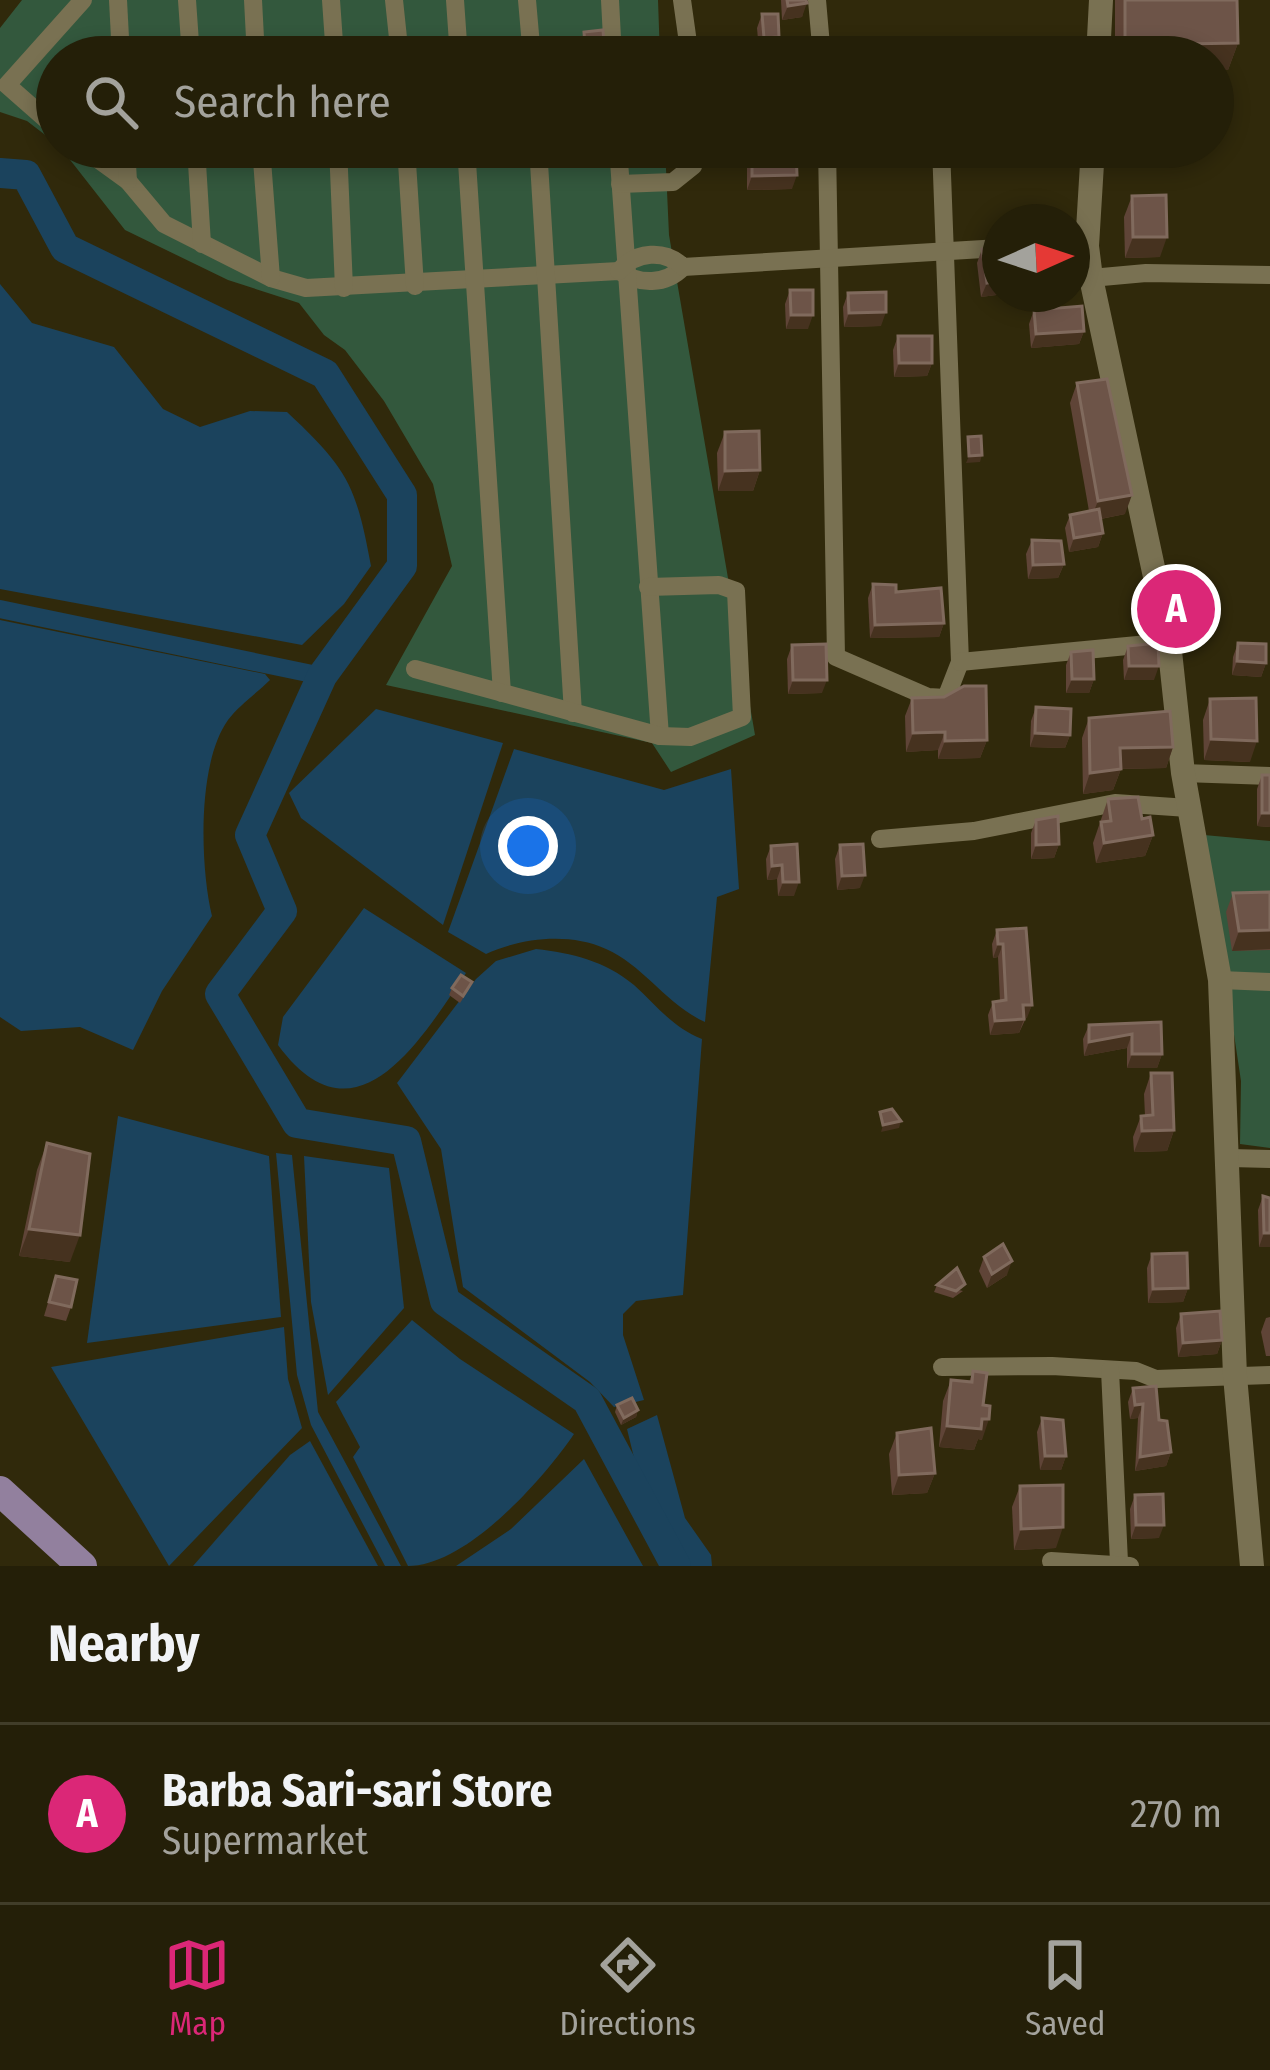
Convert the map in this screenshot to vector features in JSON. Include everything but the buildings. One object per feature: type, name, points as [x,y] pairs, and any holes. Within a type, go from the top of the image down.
[{"type":"main road","points":[[0,1491],[82,1566]]},
{"type":"street","points":[[51,36],[83,0]]},
{"type":"street","points":[[118,0],[120,36]]},
{"type":"street","points":[[187,0],[189,36]]},
{"type":"street","points":[[254,0],[255,36]]},
{"type":"street","points":[[331,0],[334,36]]},
{"type":"street","points":[[394,0],[398,36]]},
{"type":"street","points":[[455,0],[458,36]]},
{"type":"street","points":[[527,0],[530,36]]},
{"type":"street","points":[[610,0],[612,36]]},
{"type":"street","points":[[682,0],[687,36]]},
{"type":"street","points":[[817,0],[820,36]]},
{"type":"street","points":[[1099,36],[1101,0]]},
{"type":"street","points":[[36,53],[7,85],[36,111]]},
{"type":"street","points":[[110,168],[128,181],[164,224],[271,278],[306,288],[415,286],[623,270],[669,280],[683,267],[982,249]]},
{"type":"street","points":[[127,168],[128,181]]},
{"type":"street","points":[[197,168],[202,244]]},
{"type":"street","points":[[263,168],[271,278]]},
{"type":"street","points":[[339,168],[344,288]]},
{"type":"street","points":[[407,168],[415,286]]},
{"type":"street","points":[[467,168],[502,693]]},
{"type":"street","points":[[539,168],[573,712]]},
{"type":"street","points":[[619,168],[660,736]]},
{"type":"street","points":[[620,184],[673,182],[690,168]]},
{"type":"street","points":[[827,168],[836,657],[928,698],[946,698],[960,662],[941,168]]},
{"type":"street","points":[[1086,204],[1090,168]]},
{"type":"street","points":[[1091,278],[1147,273],[1270,275]]},
{"type":"street","points":[[1090,275],[1169,642],[1188,808],[1220,980],[1235,1376],[1259,1528],[1252,1566]]},
{"type":"street","points":[[415,669],[660,736],[690,737],[742,717],[741,619],[736,591],[718,585],[648,587]]},
{"type":"street","points":[[960,662],[1169,642]]},
{"type":"street","points":[[1183,773],[1270,776]]},
{"type":"street","points":[[880,838],[974,831],[1115,803],[1188,808]]},
{"type":"street","points":[[1220,980],[1270,982]]},
{"type":"street","points":[[1230,1158],[1270,1159]]},
{"type":"street","points":[[942,1367],[1110,1370],[1156,1379],[1270,1375]]},
{"type":"street","points":[[1052,1561],[1125,1564],[1110,1370]]},
{"type":"green space","points":[[22,0],[658,0],[659,36],[36,36],[36,128],[0,112],[0,28]]},
{"type":"green space","points":[[76,168],[666,168],[669,235],[755,735],[671,772],[652,743],[386,685],[452,566],[433,484],[384,401],[345,350],[324,335],[299,303],[228,280],[125,230]]},
{"type":"green space","points":[[1204,835],[1270,841],[1270,1148],[1240,1144],[1241,1081]]},
{"type":"water","points":[[0,284],[32,323],[114,347],[163,409],[200,427],[250,411],[287,412],[324,449],[354,497],[371,566],[344,604],[302,645],[0,589]]},
{"type":"water","points":[[0,620],[265,674],[270,680],[232,715],[218,739],[204,815],[212,916],[162,991],[133,1050],[80,1027],[21,1031],[0,1017]]},
{"type":"water","points":[[376,709],[503,743],[443,925],[301,818],[289,793]]},
{"type":"water","points":[[514,749],[664,790],[731,769],[739,889],[717,897],[705,1022],[619,956],[592,944],[545,939],[486,954],[448,932]]},
{"type":"water","points":[[364,908],[466,973],[428,1028],[384,1074],[359,1086],[333,1088],[306,1075],[278,1045],[283,1017]]},
{"type":"water","points":[[536,949],[575,956],[612,970],[673,1022],[702,1039],[683,1295],[636,1301],[623,1314],[623,1335],[644,1400],[614,1407],[590,1382],[463,1287],[441,1149],[397,1083],[476,979],[496,961]]},
{"type":"water","points":[[118,1116],[269,1156],[281,1317],[87,1343]]},
{"type":"water","points":[[276,1153],[292,1155],[318,1412],[401,1566],[385,1566],[311,1425],[297,1375]]},
{"type":"water","points":[[304,1156],[389,1168],[404,1308],[328,1395],[311,1302]]},
{"type":"water","points":[[412,1320],[460,1359],[574,1434],[523,1496],[478,1537],[430,1562],[408,1566],[353,1457],[360,1447],[336,1402]]},
{"type":"water","points":[[284,1327],[288,1379],[302,1428],[169,1566],[51,1367]]},
{"type":"water","points":[[657,1415],[685,1518],[711,1555],[712,1566],[690,1566],[637,1470],[627,1429]]},
{"type":"water","points":[[310,1441],[378,1566],[193,1566],[290,1455]]},
{"type":"water","points":[[584,1459],[643,1566],[456,1566],[511,1529]]},
{"type":"waterway","points":[[0,173],[26,175],[65,248],[325,374],[402,495],[402,566],[322,676],[250,835],[282,911],[220,994],[297,1123],[406,1141],[445,1301],[587,1400],[676,1566]]},
{"type":"waterway","points":[[0,609],[322,676]]},
{"type":"place","name":"Barba Sari-sari Store","points":[[1176,609]]}]
